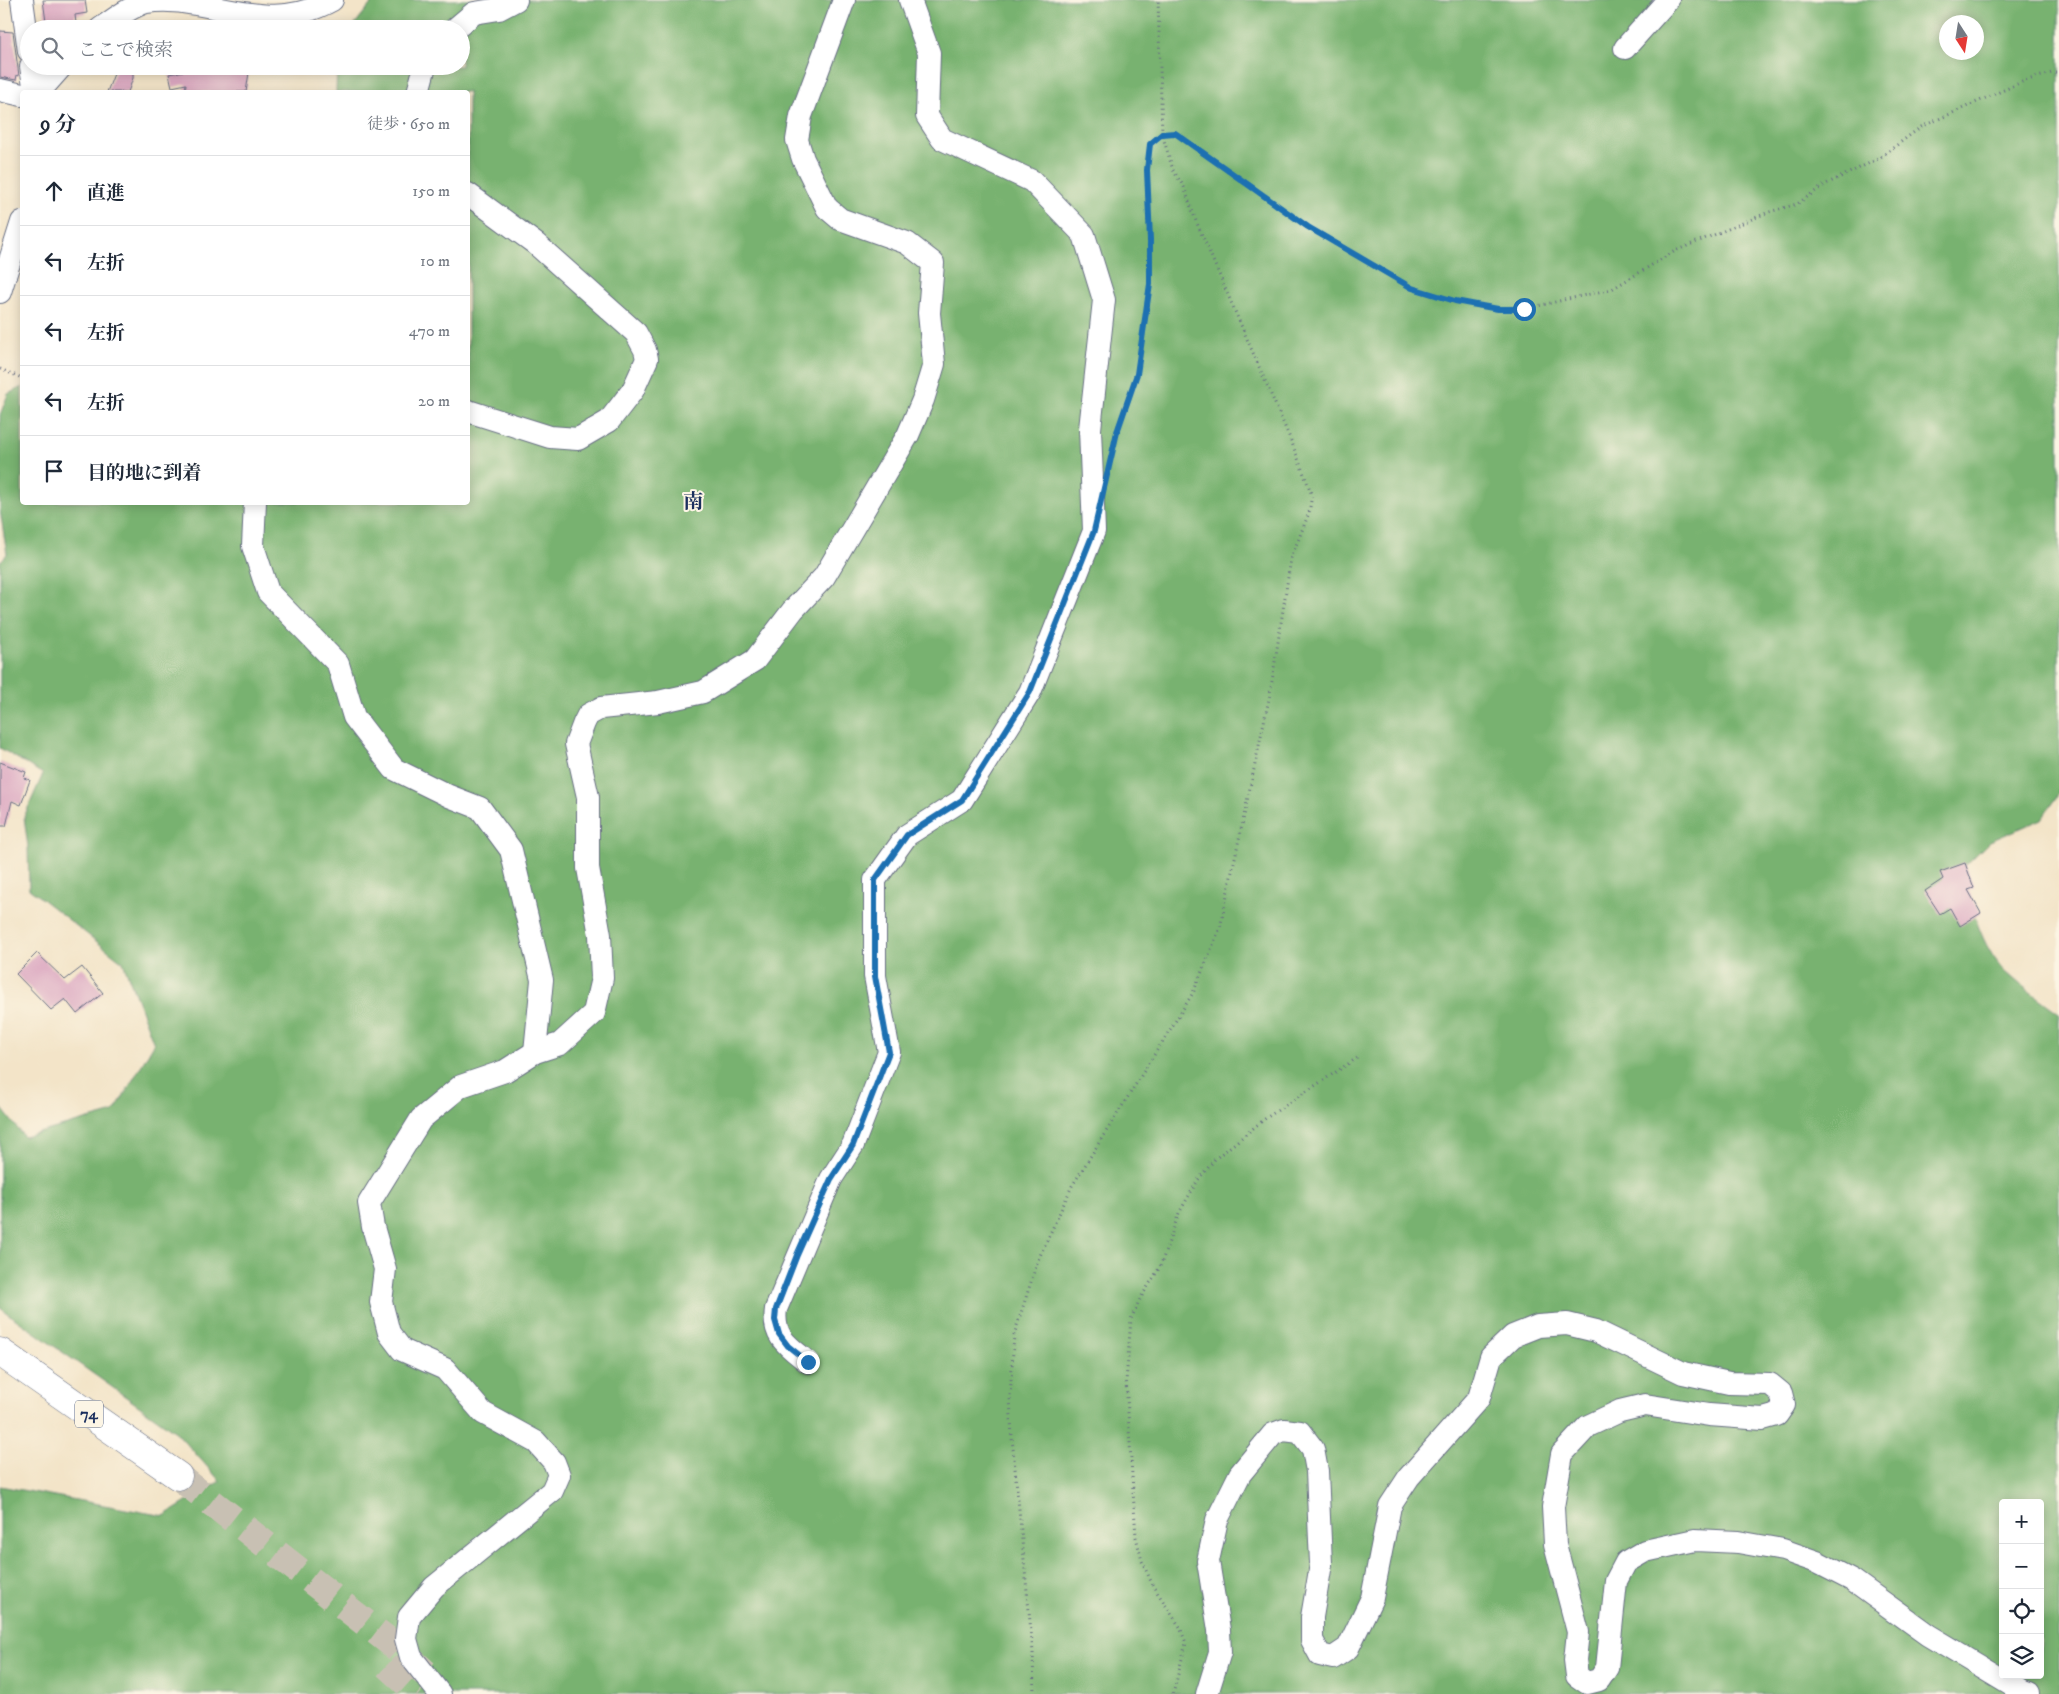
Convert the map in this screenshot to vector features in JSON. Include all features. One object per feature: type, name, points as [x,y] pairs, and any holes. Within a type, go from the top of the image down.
[{"type":"highway","name":"74","points":[[0,1352],[174,1481],[106,1439],[0,1366]]},
{"type":"street","points":[[22,0],[25,20]]},
{"type":"street","points":[[114,20],[146,2],[177,0],[260,15],[290,16],[315,9],[332,0]]},
{"type":"street","points":[[466,20],[474,13],[499,9],[516,0]]},
{"type":"street","points":[[440,1694],[411,1657],[406,1639],[409,1617],[434,1587],[552,1491],[559,1475],[554,1462],[536,1442],[483,1413],[445,1369],[402,1350],[388,1333],[381,1302],[385,1269],[372,1227],[369,1203],[421,1120],[461,1086],[505,1071],[534,1052],[560,1044],[594,1013],[602,978],[600,935],[588,868],[588,797],[576,744],[588,716],[601,708],[658,702],[703,692],[755,660],[793,610],[824,577],[908,435],[924,400],[934,364],[929,313],[933,263],[907,243],[840,219],[826,208],[803,159],[798,140],[802,116],[844,0]]},
{"type":"street","points":[[808,1362],[783,1340],[779,1334],[775,1320],[776,1309],[797,1255],[831,1179],[853,1145],[889,1052],[875,976],[875,880],[907,835],[962,800],[1025,701],[1094,531],[1090,429],[1104,300],[1084,235],[1032,181],[942,139],[927,116],[930,53],[910,0]]},
{"type":"street","points":[[1624,48],[1668,0]]},
{"type":"street","points":[[32,75],[35,90]]},
{"type":"street","points":[[41,90],[54,75]]},
{"type":"street","points":[[419,90],[423,75]]},
{"type":"street","points":[[0,90],[20,95]]},
{"type":"street","points":[[470,195],[536,244],[636,333],[646,350],[647,359],[633,390],[609,421],[578,439],[550,437],[470,412]]},
{"type":"street","points":[[0,292],[20,228]]},
{"type":"street","points":[[255,505],[252,546],[268,592],[338,664],[354,717],[394,769],[449,796],[480,808],[511,850],[542,980],[534,1052]]},
{"type":"street","points":[[1207,1694],[1220,1652],[1219,1630],[1208,1561],[1217,1520],[1240,1474],[1273,1434],[1284,1430],[1300,1432],[1312,1449],[1317,1471],[1321,1564],[1312,1618],[1312,1640],[1320,1654],[1333,1658],[1348,1648],[1372,1598],[1390,1506],[1409,1477],[1479,1398],[1491,1357],[1513,1336],[1538,1326],[1567,1324],[1596,1331],[1683,1373],[1730,1383],[1770,1384],[1781,1393],[1784,1405],[1777,1415],[1763,1419],[1709,1415],[1645,1405],[1620,1411],[1588,1426],[1562,1454],[1553,1508],[1555,1544],[1578,1632],[1575,1660],[1577,1676],[1587,1683],[1599,1680],[1607,1668],[1616,1581],[1626,1562],[1645,1551],[1695,1540],[1738,1542],[1783,1550],[1817,1562],[1852,1580],[1928,1635],[2029,1694]]},
{"type":"path","points":[[1034,1694],[1033,1652],[1012,1438],[1010,1397],[1014,1335],[1038,1260],[1072,1186],[1193,993],[1220,928],[1270,694],[1291,558],[1309,513],[1312,495],[1184,187],[1173,170],[1162,134],[1158,0]]},
{"type":"path","points":[[1111,459],[1117,432],[1137,374],[1150,284],[1147,170],[1150,144],[1162,134],[1175,133],[1308,227],[1412,288],[1455,301],[1498,309],[1524,309],[1612,289],[1675,251],[1769,212],[1797,204],[1826,184],[1878,159],[1921,127],[2024,81],[2052,73],[2059,73]]},
{"type":"path","points":[[0,369],[20,377]]},
{"type":"path","points":[[1174,1694],[1186,1643],[1180,1628],[1153,1586],[1142,1561],[1136,1536],[1126,1382],[1131,1319],[1140,1299],[1160,1267],[1179,1213],[1198,1180],[1215,1159],[1266,1118],[1357,1058]]},
{"type":"green space","points":[[374,0],[2059,0],[2059,793],[2042,819],[1990,841],[1963,868],[1973,909],[1983,938],[1990,951],[2007,973],[2059,1013],[2059,1694],[0,1694],[0,1486],[164,1516],[220,1481],[177,1433],[0,1308],[0,1106],[24,1137],[114,1112],[154,1044],[123,962],[29,889],[28,847],[24,817],[43,774],[0,748],[0,562],[7,554],[0,510],[0,415],[8,394],[20,388],[20,505],[470,505],[470,90],[336,90],[337,75],[470,75],[470,20],[358,20]]},
{"type":"building","points":[[43,0],[85,0],[87,13],[75,15],[76,20],[46,20]]},
{"type":"building","points":[[0,31],[13,32],[19,76],[17,75],[16,80],[0,77]]},
{"type":"building","points":[[114,75],[133,75],[129,90],[108,90]]},
{"type":"building","points":[[169,75],[249,75],[246,90],[185,90],[186,84],[172,87]]},
{"type":"building","points":[[0,762],[26,772],[24,778],[30,780],[21,805],[12,801],[6,826],[0,826]]},
{"type":"building","points":[[1965,863],[1974,888],[1968,890],[1981,913],[1960,926],[1950,908],[1940,914],[1925,891],[1943,879],[1940,872]]},
{"type":"building","points":[[37,953],[65,980],[82,967],[103,993],[77,1014],[65,999],[51,1010],[16,974]]},
{"type":"tunnel","points":[[178,1476],[395,1646],[425,1673]]},
{"type":"tunnel","points":[[387,1665],[419,1694]]},
{"type":"district","name":"南","points":[[693,502]]},
{"type":"route","points":[[808,1362],[788,1346],[779,1334],[775,1320],[776,1309],[797,1255],[831,1179],[853,1145],[889,1052],[875,976],[875,880],[907,835],[962,800],[1030,692],[1094,531],[1117,432],[1137,374],[1150,284],[1147,170],[1150,144],[1162,134],[1175,133],[1308,227],[1412,288],[1455,301],[1498,309],[1524,309]]}]
